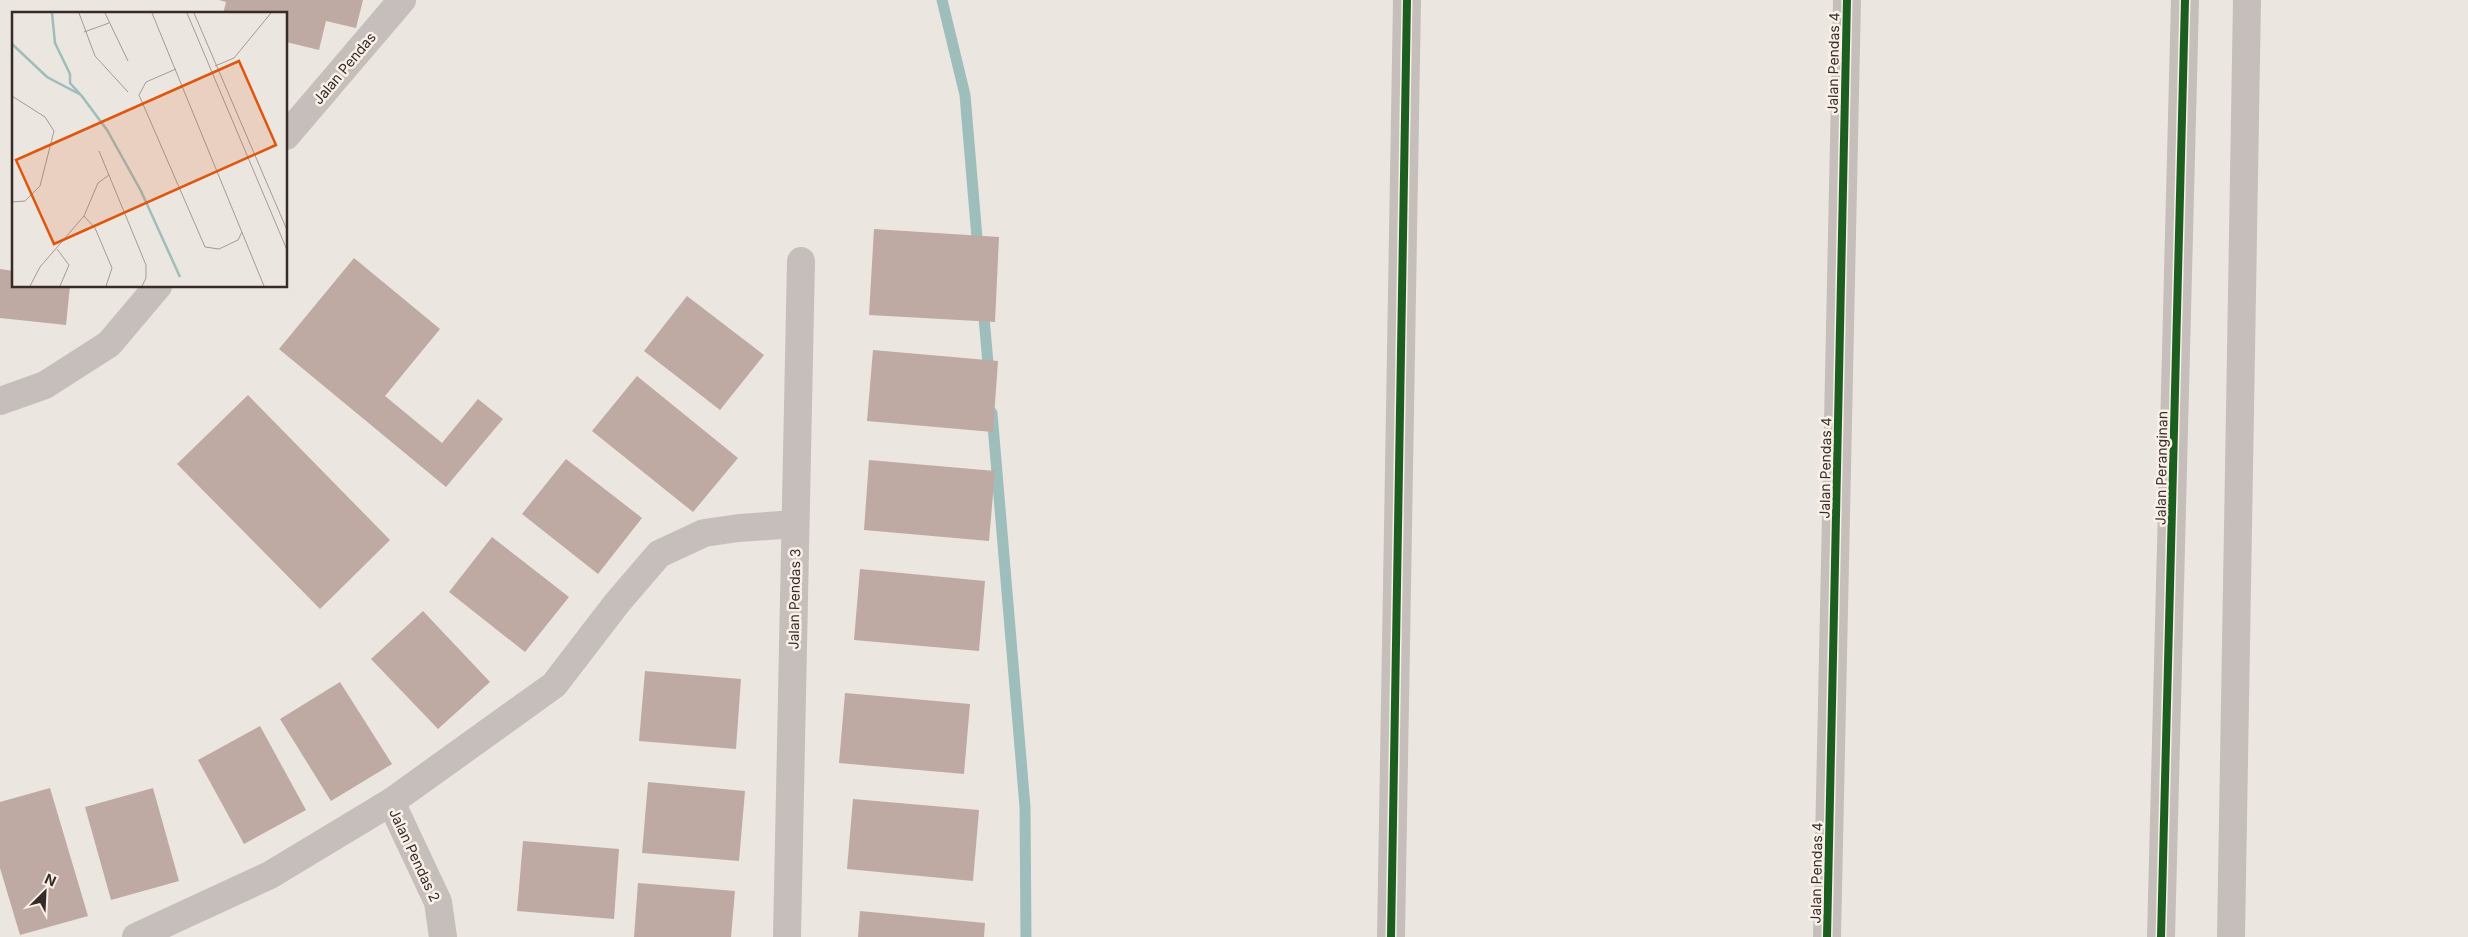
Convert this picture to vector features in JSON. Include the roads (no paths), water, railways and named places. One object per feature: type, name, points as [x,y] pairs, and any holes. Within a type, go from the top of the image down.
[{"type":"street","name":"Jalan Pendas","points":[[288,134],[402,0]]},
{"type":"street","points":[[1391,937],[1407,0]]},
{"type":"street","name":"Jalan Pendas 4","points":[[1827,937],[1847,0]]},
{"type":"street","name":"Jalan Peranginan","points":[[2161,937],[2185,0]]},
{"type":"street","points":[[2231,937],[2247,0]]},
{"type":"street","name":"Jalan Pendas 3","points":[[787,937],[801,261]]},
{"type":"street","points":[[0,401],[45,385],[109,344],[156,288]]},
{"type":"street","points":[[136,937],[270,875],[391,802],[554,685],[617,604],[659,554],[704,533],[739,528],[795,524]]},
{"type":"street","name":"Jalan Pendas 2","points":[[391,802],[438,902],[443,937]]},
{"type":"waterway","points":[[942,0],[965,95],[978,250]]},
{"type":"waterway","points":[[983,306],[989,375]]},
{"type":"waterway","points":[[992,413],[1025,807],[1026,937]]}]
